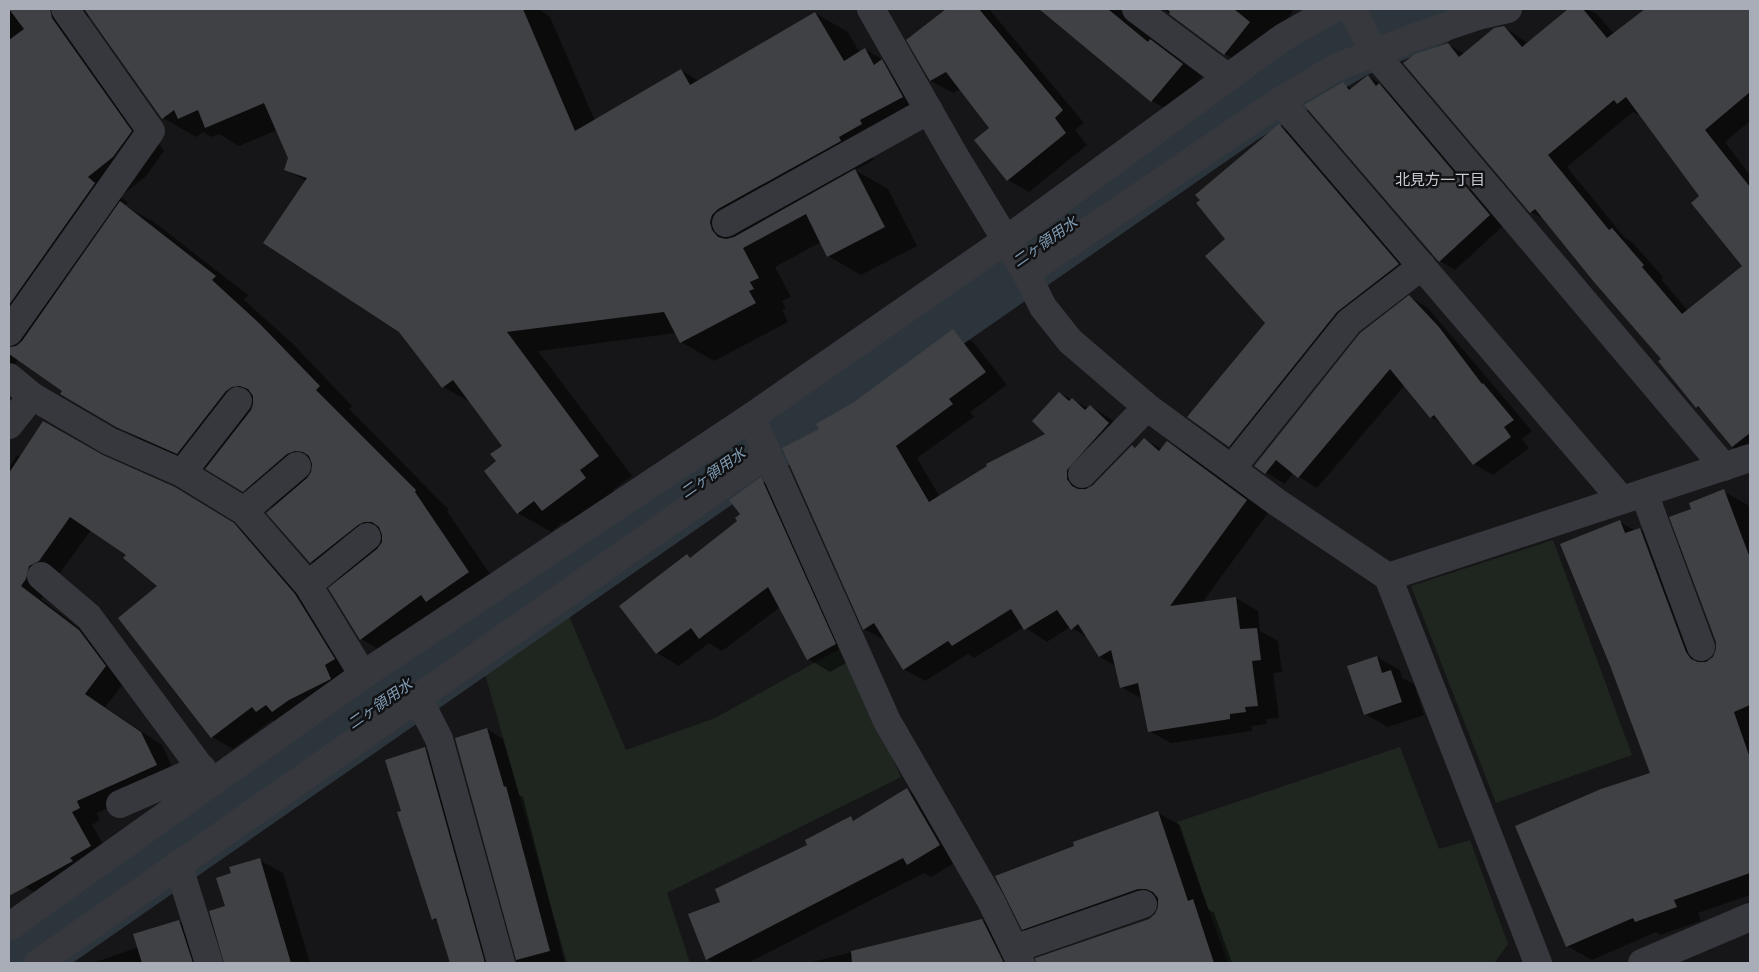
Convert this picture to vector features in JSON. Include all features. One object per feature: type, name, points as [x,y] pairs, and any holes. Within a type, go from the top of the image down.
[{"type":"street","points":[[9,332],[151,131],[65,9]]},
{"type":"street","points":[[871,9],[1025,272],[1043,307],[1070,341],[1147,407],[1278,503],[1388,577],[1538,963]]},
{"type":"street","points":[[1136,9],[1227,77]]},
{"type":"street","points":[[38,963],[602,571],[759,435],[1007,242],[1227,77],[1282,38],[1333,9]]},
{"type":"street","points":[[1352,9],[1374,53],[1724,467]]},
{"type":"street","points":[[1025,272],[1280,101],[1337,67],[1453,24],[1508,9]]},
{"type":"street","points":[[1280,101],[1422,266],[1633,497],[1701,648]]},
{"type":"street","points":[[726,223],[929,110]]},
{"type":"street","points":[[1232,468],[1349,322],[1422,266]]},
{"type":"street","points":[[9,377],[32,396],[110,441],[182,473],[244,510],[308,585],[363,675]]},
{"type":"street","points":[[9,425],[32,396]]},
{"type":"street","points":[[182,473],[238,401]]},
{"type":"street","points":[[1082,474],[1147,407]]},
{"type":"street","points":[[9,927],[207,776],[363,675],[759,435]]},
{"type":"street","points":[[759,435],[887,721],[991,901],[1017,956],[1142,904]]},
{"type":"street","points":[[1388,577],[1750,458]]},
{"type":"street","points":[[244,510],[297,466]]},
{"type":"street","points":[[308,585],[367,537]]},
{"type":"street","points":[[41,576],[89,617],[207,776]]},
{"type":"street","points":[[418,698],[439,739],[501,963]]},
{"type":"street","points":[[120,804],[207,776]]},
{"type":"street","points":[[178,864],[209,963]]},
{"type":"street","points":[[1642,963],[1750,917]]},
{"type":"shaded area","points":[[1553,540],[1632,755],[1496,803],[1411,586]]},
{"type":"shaded area","points":[[567,611],[626,750],[715,718],[841,648],[901,777],[667,893],[690,963],[567,963],[483,667]]},
{"type":"shaded area","points":[[1400,747],[1439,849],[1470,840],[1508,944],[1495,962],[1228,963],[1177,822]]},
{"type":"building","points":[[9,9],[50,9],[52,18],[132,131],[113,157],[88,177],[95,183],[9,305],[9,40],[24,29]]},
{"type":"building","points":[[84,9],[523,9],[575,131],[681,69],[690,85],[815,12],[844,61],[865,48],[874,65],[882,59],[903,97],[860,120],[862,124],[839,137],[841,141],[718,209],[712,215],[710,222],[712,230],[718,237],[726,239],[734,237],[855,169],[885,227],[827,257],[806,214],[743,248],[759,278],[750,282],[754,289],[749,291],[756,303],[680,343],[664,312],[507,332],[599,456],[580,470],[586,478],[542,511],[534,501],[517,514],[484,471],[496,461],[490,454],[502,446],[453,380],[442,388],[399,332],[263,243],[307,178],[284,170],[288,158],[264,103],[205,128],[198,110],[178,119],[174,110],[162,119]]},
{"type":"building","points":[[946,9],[979,9],[1063,110],[1055,118],[1066,133],[1007,181],[974,140],[989,128],[946,72],[930,81],[906,40]]},
{"type":"building","points":[[1039,9],[1108,9],[1148,42],[1150,39],[1183,64],[1151,102]]},
{"type":"building","points":[[1167,9],[1234,9],[1250,22],[1224,55],[1169,14],[1170,12]]},
{"type":"building","points":[[1568,9],[1583,9],[1607,38],[1645,9],[1750,9],[1750,92],[1705,130],[1750,187],[1750,433],[1732,447],[1698,406],[1696,408],[1658,361],[1661,359],[1594,282],[1535,209],[1530,213],[1403,63],[1415,54],[1448,43],[1459,57],[1494,28],[1504,26],[1522,47]],"holes":[[[1626,97],[1699,196],[1691,203],[1742,266],[1682,314],[1642,267],[1644,265],[1612,228],[1609,230],[1548,155],[1614,100],[1617,104]]]},
{"type":"building","points":[[1368,75],[1376,86],[1379,83],[1490,215],[1439,262],[1304,105],[1343,82],[1349,90]]},
{"type":"building","points":[[1279,124],[1399,264],[1337,312],[1229,447],[1187,417],[1265,323],[1205,256],[1225,239],[1196,203],[1200,200],[1195,195]]},
{"type":"building","points":[[120,201],[216,276],[212,280],[260,324],[320,386],[316,390],[416,490],[415,492],[469,572],[426,602],[421,595],[360,640],[328,588],[377,549],[382,542],[379,527],[372,522],[364,522],[358,525],[310,563],[266,513],[307,478],[311,472],[312,464],[309,456],[303,452],[295,451],[287,454],[243,492],[205,469],[251,410],[253,396],[248,389],[240,386],[232,387],[226,391],[177,454],[116,427],[60,394],[62,391],[9,354],[9,347],[16,346],[22,341]]},
{"type":"building","points":[[1409,295],[1439,327],[1482,384],[1514,420],[1504,427],[1511,437],[1473,465],[1434,415],[1430,418],[1390,369],[1298,478],[1276,460],[1265,474],[1254,466],[1360,333]]},
{"type":"building","points":[[953,329],[986,372],[949,399],[953,404],[896,446],[929,502],[987,466],[986,464],[1045,434],[1032,421],[1059,392],[1069,401],[1072,398],[1085,410],[1090,405],[1109,423],[1067,470],[1067,479],[1072,486],[1078,489],[1086,489],[1093,485],[1132,445],[1135,448],[1144,438],[1159,451],[1167,441],[1247,500],[1170,606],[1236,597],[1240,629],[1257,628],[1261,660],[1252,661],[1258,706],[1245,707],[1246,712],[1230,714],[1230,719],[1148,732],[1138,683],[1120,688],[1111,650],[1099,657],[1078,624],[1071,630],[1057,610],[1024,630],[1011,609],[952,646],[948,641],[903,670],[874,623],[863,630],[782,448],[819,429],[816,424],[854,402]]},
{"type":"building","points":[[43,421],[103,455],[175,487],[234,523],[295,594],[335,659],[325,665],[331,679],[289,700],[272,712],[266,705],[256,712],[252,707],[211,738],[118,618],[157,586],[123,558],[126,555],[70,517],[39,561],[29,566],[26,579],[21,586],[79,630],[106,666],[85,694],[141,732],[157,765],[77,801],[80,808],[72,812],[91,846],[70,858],[73,861],[9,896],[9,473]]},
{"type":"building","points":[[761,477],[836,644],[807,660],[768,587],[699,639],[691,628],[656,654],[619,606],[687,554],[690,558],[737,521],[735,518],[740,514],[729,500]]},
{"type":"building","points":[[1724,489],[1750,558],[1750,705],[1734,712],[1750,758],[1750,873],[1674,900],[1677,907],[1635,922],[1633,918],[1566,947],[1515,826],[1601,789],[1650,773],[1611,668],[1560,544],[1620,520],[1625,533],[1640,528],[1686,652],[1691,659],[1698,662],[1706,662],[1713,657],[1716,642],[1669,517],[1691,509],[1689,503]]},
{"type":"building","points":[[1377,656],[1382,673],[1391,670],[1402,702],[1364,715],[1347,666]]},
{"type":"building","points":[[487,728],[504,787],[506,786],[550,951],[516,960],[455,738]]},
{"type":"building","points":[[425,747],[485,963],[450,963],[436,918],[432,920],[397,812],[401,811],[385,760]]},
{"type":"building","points":[[907,788],[940,845],[907,865],[903,858],[706,960],[688,914],[720,902],[715,889],[807,845],[805,840],[851,816],[853,821]]},
{"type":"building","points":[[1158,811],[1188,901],[1193,899],[1214,963],[1036,963],[1035,958],[1149,919],[1155,914],[1158,907],[1158,898],[1153,892],[1146,889],[1138,889],[1022,930],[995,876],[1074,846],[1073,842]]},
{"type":"building","points":[[260,858],[291,963],[224,963],[209,911],[225,906],[216,878],[231,873],[229,867]]},
{"type":"building","points":[[982,919],[1004,963],[852,963],[851,951]]},
{"type":"building","points":[[179,920],[193,963],[142,963],[133,934]]},
{"type":"waterway","name":"二ヶ領用水","points":[[9,962],[1238,108],[1350,42],[1431,9]]},
{"type":"district","name":"北見方一丁目","points":[[1440,180]]}]
